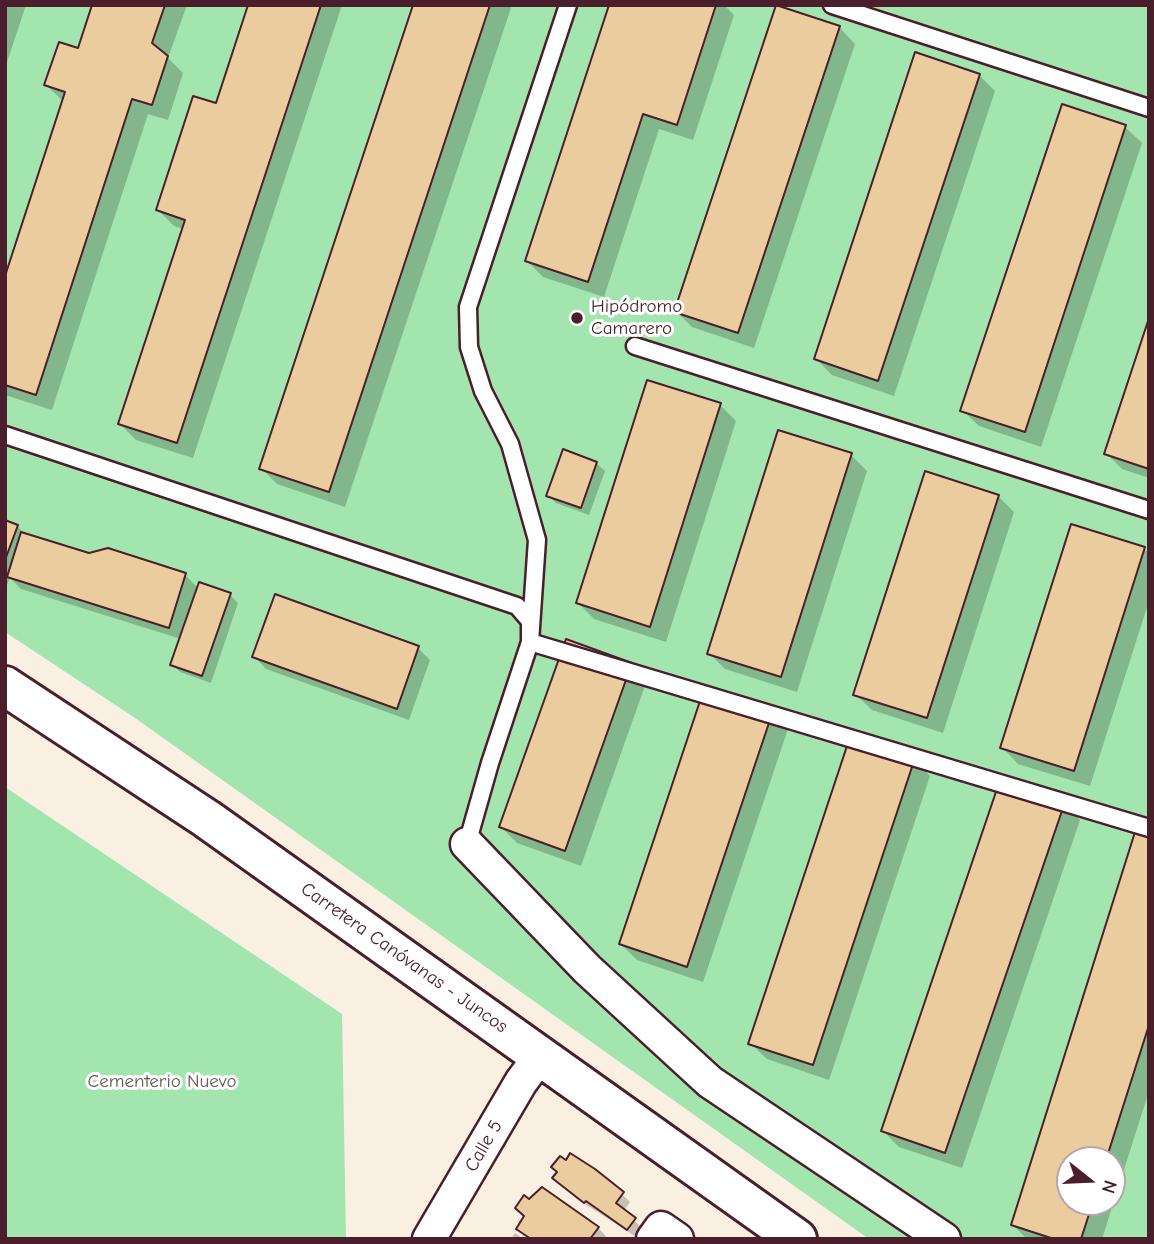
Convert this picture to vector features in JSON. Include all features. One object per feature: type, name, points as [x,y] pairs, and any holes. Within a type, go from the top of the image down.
[{"type":"main road","name":"Carretera Canóvanas - Juncos","points":[[5,686],[207,819],[797,1239]]},
{"type":"street","points":[[467,844],[587,969],[710,1082],[944,1239]]},
{"type":"street","name":"Calle 5","points":[[429,1239],[521,1082],[541,1055]]},
{"type":"street","points":[[653,1239],[662,1228],[677,1239]]},
{"type":"lane","points":[[467,844],[490,763],[530,642],[537,540],[510,444],[483,391],[469,347],[468,307],[568,5]]},
{"type":"lane","points":[[832,5],[1149,108]]},
{"type":"lane","points":[[635,345],[1149,510]]},
{"type":"lane","points":[[5,435],[517,606],[530,621],[530,642]]},
{"type":"lane","points":[[530,642],[1149,828]]},
{"type":"green space","name":"Hipódromo Camarero","points":[[5,5],[1149,5],[1149,1239],[869,1239],[135,718],[5,632]]},
{"type":"green space","name":"Cementerio Nuevo","points":[[5,787],[342,1014],[346,1239],[5,1239]]},
{"type":"building","points":[[92,5],[165,5],[152,43],[168,56],[152,105],[132,99],[36,395],[5,385],[5,276],[65,92],[44,85],[59,42],[78,48]]},
{"type":"building","points":[[248,5],[321,5],[177,443],[118,424],[185,220],[156,210],[193,96],[216,103]]},
{"type":"building","points":[[413,5],[490,5],[329,492],[259,469]]},
{"type":"building","points":[[609,5],[716,5],[677,125],[643,114],[588,282],[525,261]]},
{"type":"building","points":[[776,5],[840,26],[738,333],[674,312]]},
{"type":"building","points":[[915,52],[980,74],[878,381],[814,359]]},
{"type":"building","points":[[1062,104],[1126,125],[1025,432],[960,411]]},
{"type":"building","points":[[1149,318],[1149,469],[1104,454]]},
{"type":"building","points":[[647,380],[721,403],[650,627],[576,603]]},
{"type":"building","points":[[778,430],[852,453],[781,677],[707,654]]},
{"type":"building","points":[[563,449],[597,462],[581,508],[546,496]]},
{"type":"building","points":[[925,471],[999,495],[927,718],[853,695]]},
{"type":"building","points":[[5,520],[18,525],[5,560]]},
{"type":"building","points":[[1071,524],[1145,547],[1074,771],[1000,748]]},
{"type":"building","points":[[21,532],[89,553],[108,548],[186,573],[169,628],[7,577]]},
{"type":"building","points":[[199,582],[231,593],[202,676],[170,665]]},
{"type":"building","points":[[275,594],[419,646],[397,709],[252,657]]},
{"type":"building","points":[[566,639],[632,663],[565,851],[499,827]]},
{"type":"building","points":[[705,686],[774,708],[687,967],[619,944]]},
{"type":"building","points":[[850,737],[915,758],[813,1065],[748,1044]]},
{"type":"building","points":[[1000,780],[1065,802],[945,1153],[881,1131]]},
{"type":"building","points":[[1135,832],[1149,836],[1149,1025],[1110,1146],[1056,1146],[1056,1216],[1088,1216],[1081,1239],[1054,1239],[1011,1225]]},
{"type":"building","points":[[570,1153],[624,1192],[616,1203],[636,1218],[627,1230],[586,1201],[584,1203],[552,1178],[557,1172],[551,1167],[560,1156],[566,1160]]},
{"type":"building","points":[[542,1187],[599,1227],[590,1239],[531,1239],[516,1229],[524,1216],[515,1208],[524,1195],[529,1199]]},
{"type":"place","name":"Hipódromo Camarero","points":[[577,318]]}]
